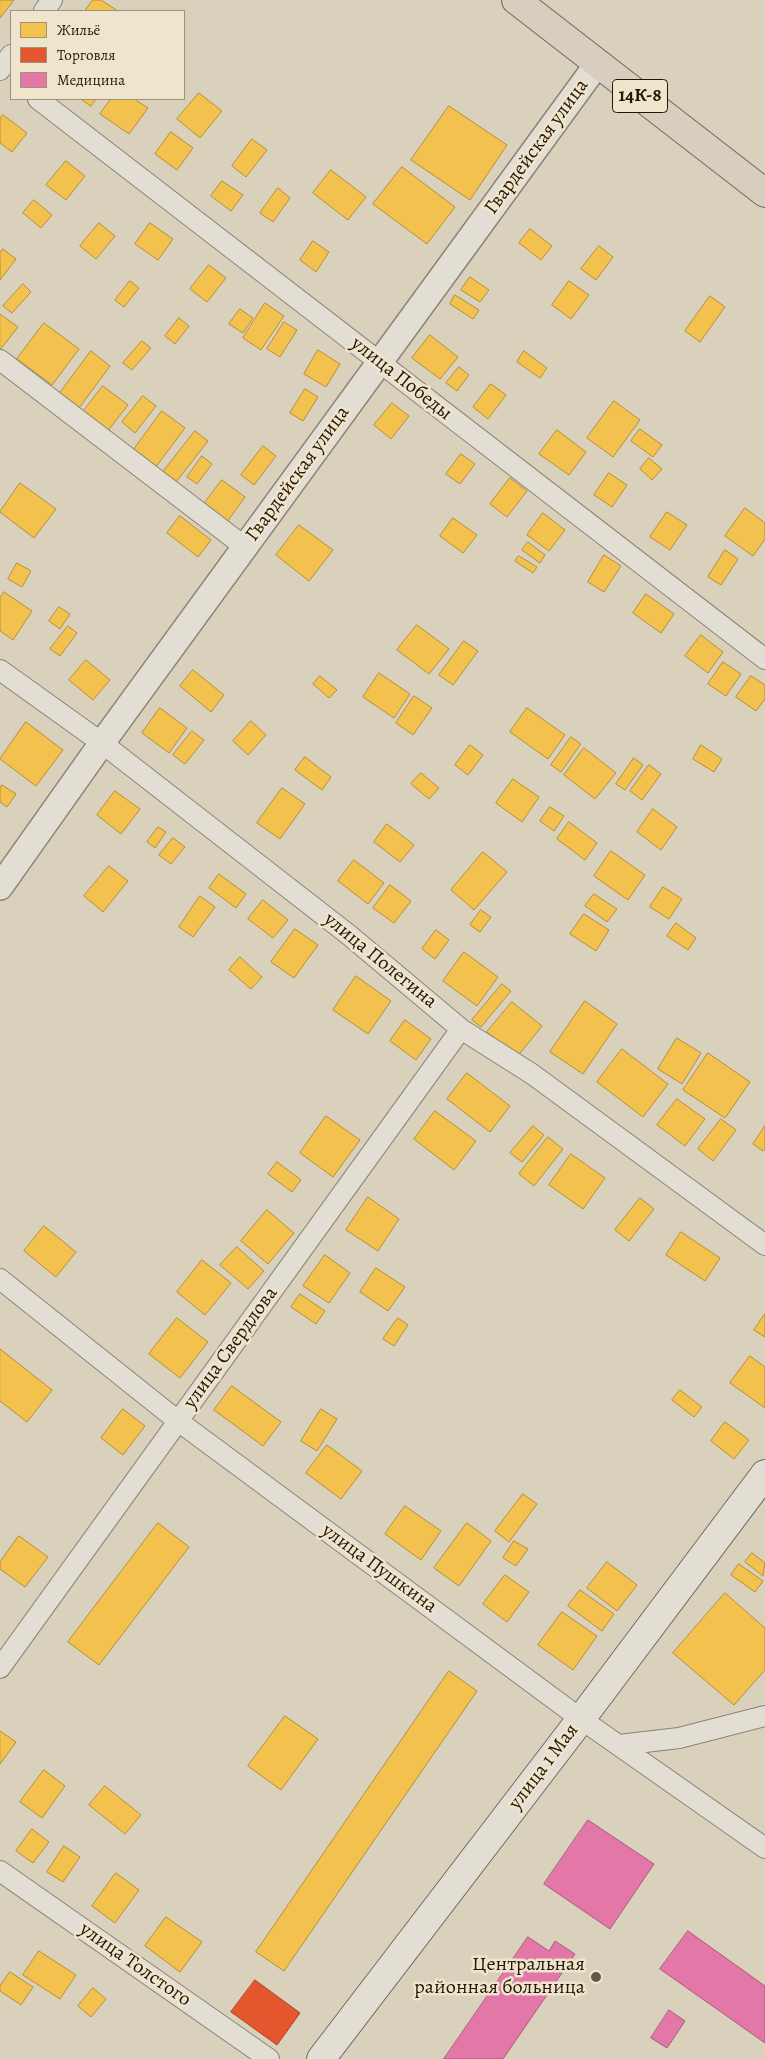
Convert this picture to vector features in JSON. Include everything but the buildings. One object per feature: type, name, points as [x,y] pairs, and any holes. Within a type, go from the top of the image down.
[{"type":"main road","name":"14К-8","points":[[516,0],[765,193]]},
{"type":"main road","name":"улица 1 Мая","points":[[321,2059],[581,1719],[765,1474]]},
{"type":"street","points":[[0,70],[10,56]]},
{"type":"street","name":"Гвардейская улица","points":[[0,886],[102,743],[598,63]]},
{"type":"street","name":"улица Победы","points":[[39,100],[765,659]]},
{"type":"street","points":[[0,360],[245,547]]},
{"type":"street","name":"улица Полегина","points":[[0,670],[102,743],[349,935],[461,1029],[532,1074],[765,1244]]},
{"type":"street","name":"улица Свердлова","points":[[0,1668],[461,1029]]},
{"type":"street","name":"улица Пушкина","points":[[0,1280],[178,1421],[581,1719],[765,1848]]},
{"type":"street","points":[[619,1744],[679,1738],[765,1716]]},
{"type":"street","name":"улица Толстого","points":[[0,1872],[269,2059]]},
{"type":"place","name":"Центральная районная больница","points":[[596,1977]]}]
